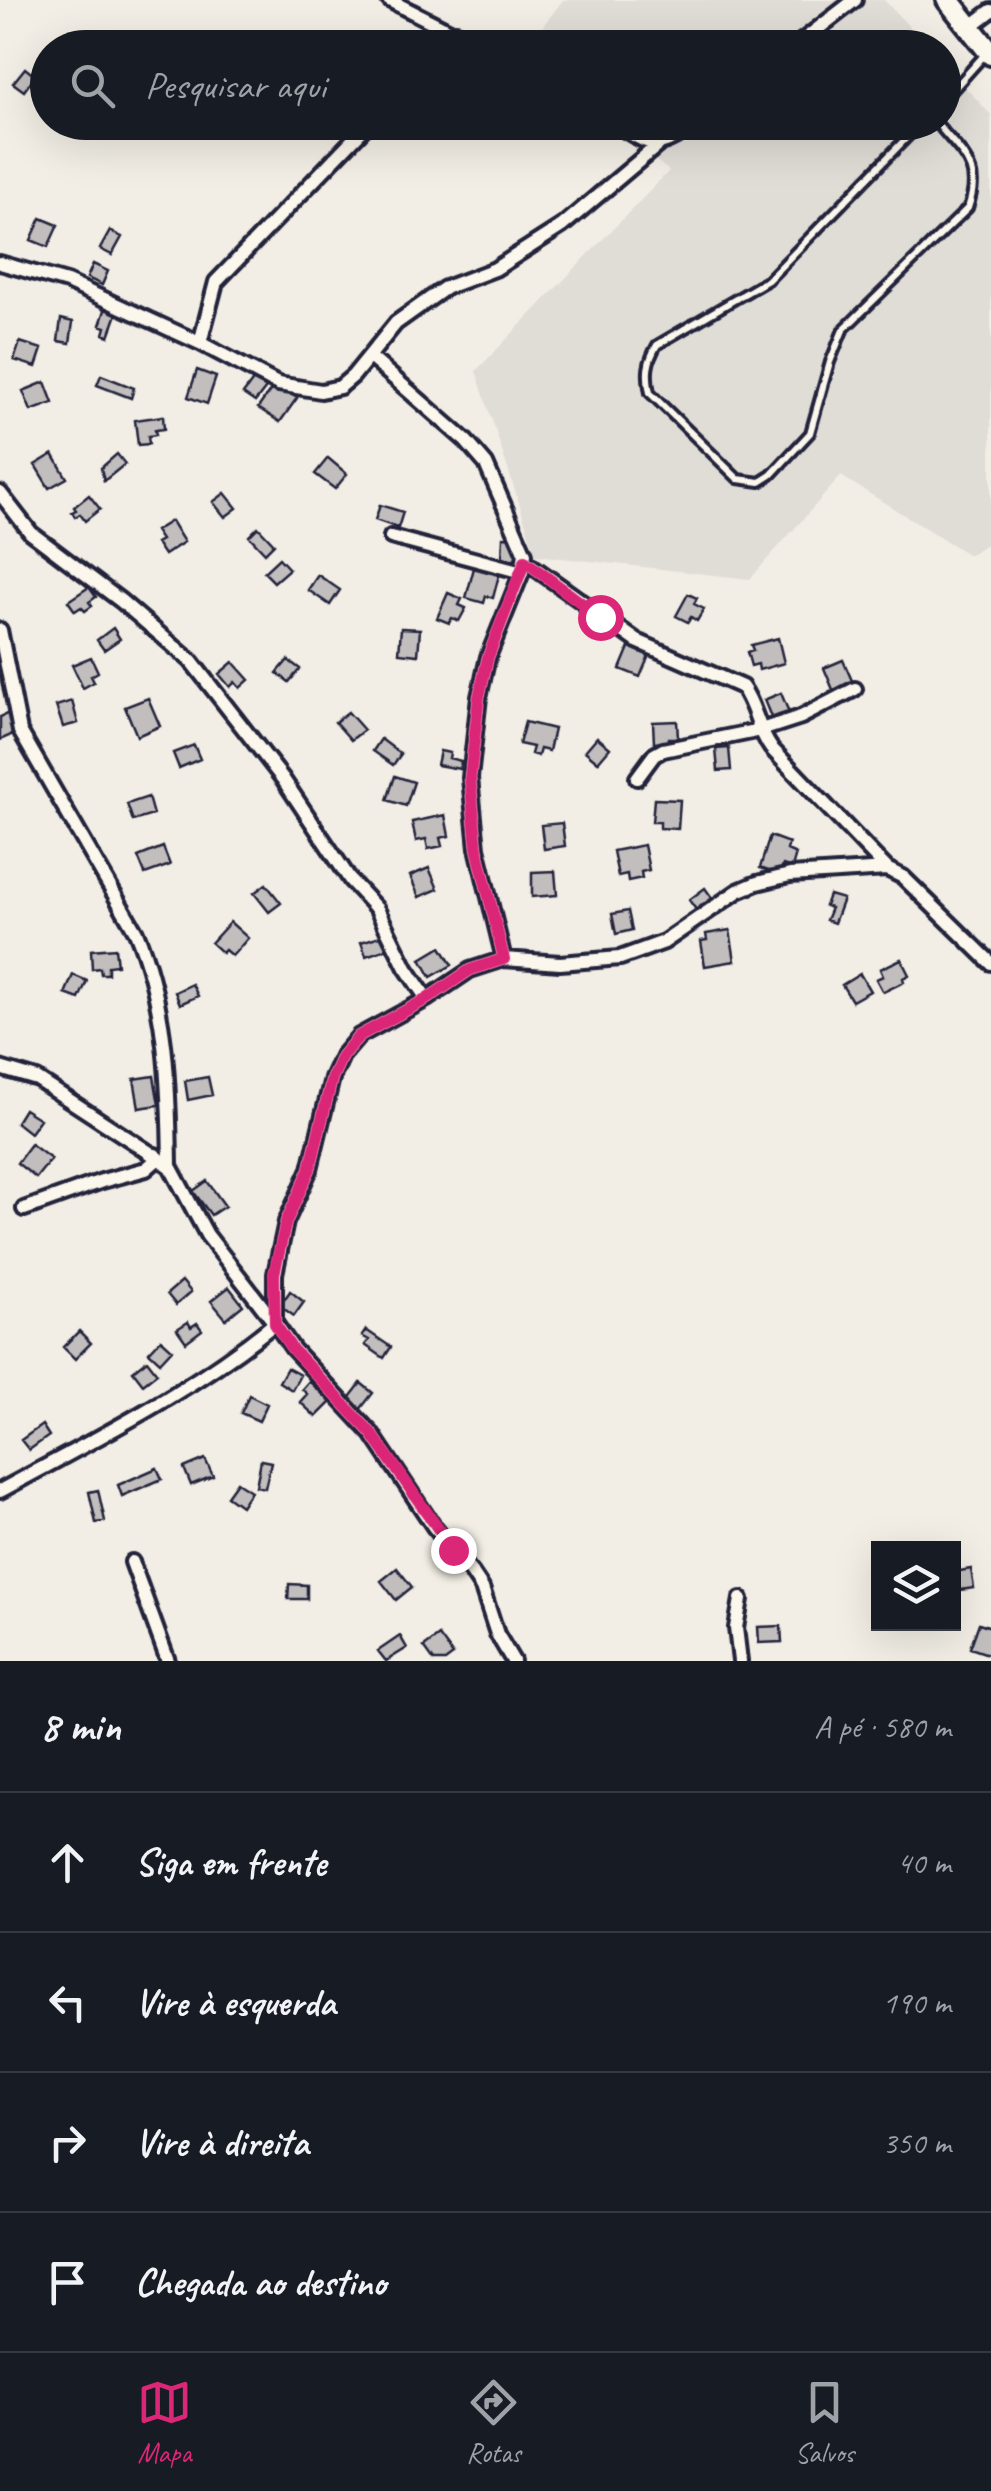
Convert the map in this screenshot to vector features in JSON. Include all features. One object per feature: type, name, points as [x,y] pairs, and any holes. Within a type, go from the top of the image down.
[{"type":"main road","points":[[948,0],[990,53]]},
{"type":"street","points":[[390,0],[452,30]]},
{"type":"street","points":[[816,30],[855,0]]},
{"type":"street","points":[[970,27],[991,11]]},
{"type":"street","points":[[200,342],[216,282],[353,140]]},
{"type":"street","points":[[643,140],[658,145]]},
{"type":"street","points":[[0,262],[68,282],[200,342],[278,384],[322,391],[340,387],[371,358],[396,323],[445,288],[496,269],[562,226],[658,145],[673,140]]},
{"type":"street","points":[[371,358],[466,441],[486,464],[526,554],[488,657],[479,697],[470,778],[477,848],[504,959]]},
{"type":"street","points":[[0,493],[31,533],[191,661],[283,779],[351,881],[377,909],[406,968],[427,999]]},
{"type":"street","points":[[392,538],[523,566],[637,641],[735,681],[753,702],[771,748],[888,869],[903,877],[991,964]]},
{"type":"street","points":[[0,630],[20,730],[146,954],[168,1060],[170,1166]]},
{"type":"street","points":[[637,778],[654,755],[663,750],[761,730],[801,717],[855,690]]},
{"type":"street","points":[[275,1324],[274,1274],[286,1222],[310,1169],[337,1067],[359,1036],[470,970],[504,959],[560,963],[620,958],[664,942],[738,891],[757,883],[790,876],[888,869]]},
{"type":"street","points":[[0,1068],[37,1079],[170,1166],[207,1235],[292,1349],[372,1434],[434,1527],[472,1573],[482,1588],[497,1634],[513,1661]]},
{"type":"street","points":[[24,1209],[102,1180],[146,1169],[155,1155]]},
{"type":"street","points":[[0,1490],[160,1404],[230,1360],[275,1324]]},
{"type":"street","points":[[132,1562],[168,1661]]},
{"type":"street","points":[[740,1661],[736,1628],[741,1599]]},
{"type":"lane","points":[[961,83],[990,53]]},
{"type":"lane","points":[[904,140],[768,280],[657,345],[649,360],[646,377],[650,393],[738,478],[760,482],[771,475],[810,432],[843,330],[968,208],[975,187],[974,171],[950,140]]},
{"type":"shaded area","points":[[563,0],[884,0],[912,30],[540,30]]},
{"type":"shaded area","points":[[961,82],[991,115],[991,541],[969,555],[841,476],[750,579],[536,555],[476,371],[669,171],[631,140],[961,140]]},
{"type":"building","points":[[25,68],[30,72],[30,83],[24,91],[13,83]]},
{"type":"building","points":[[41,218],[58,225],[48,247],[31,240]]},
{"type":"building","points":[[110,231],[122,237],[112,255],[100,249]]},
{"type":"building","points":[[93,264],[108,271],[102,285],[87,278]]},
{"type":"building","points":[[106,307],[118,311],[109,336],[104,334],[106,327],[100,325]]},
{"type":"building","points":[[61,319],[73,322],[70,343],[58,341]]},
{"type":"building","points":[[20,342],[42,349],[36,367],[14,360]]},
{"type":"building","points":[[197,370],[216,377],[207,404],[188,397]]},
{"type":"building","points":[[101,375],[134,388],[131,398],[97,385]]},
{"type":"building","points":[[257,375],[269,384],[255,402],[243,394]]},
{"type":"building","points":[[45,382],[53,403],[31,411],[23,391]]},
{"type":"building","points":[[275,384],[297,398],[280,422],[258,408]]},
{"type":"building","points":[[163,416],[164,429],[148,436],[149,444],[138,445],[135,420]]},
{"type":"building","points":[[53,454],[67,478],[49,488],[35,465]]},
{"type":"building","points":[[117,454],[125,464],[104,481],[101,468]]},
{"type":"building","points":[[328,458],[347,474],[335,489],[315,474]]},
{"type":"building","points":[[225,493],[237,508],[225,517],[213,502]]},
{"type":"building","points":[[89,495],[100,509],[85,521],[72,512]]},
{"type":"building","points":[[380,505],[403,512],[398,528],[375,520]]},
{"type":"building","points":[[171,521],[184,542],[164,555],[156,543],[161,540],[155,531]]},
{"type":"building","points":[[258,527],[274,544],[265,553],[249,536]]},
{"type":"building","points":[[503,537],[517,538],[516,559],[502,559]]},
{"type":"building","points":[[279,558],[289,569],[274,582],[264,572]]},
{"type":"building","points":[[475,564],[500,571],[493,598],[486,596],[484,603],[466,598]]},
{"type":"building","points":[[318,575],[340,590],[330,605],[308,590]]},
{"type":"building","points":[[89,587],[96,597],[89,602],[92,606],[75,611],[68,601]]},
{"type":"building","points":[[448,593],[462,599],[459,605],[466,608],[459,621],[452,618],[449,623],[437,618]]},
{"type":"building","points":[[688,594],[697,598],[694,604],[704,609],[697,621],[691,617],[688,622],[676,616]]},
{"type":"building","points":[[113,628],[120,639],[104,650],[97,640]]},
{"type":"building","points":[[401,628],[420,629],[418,655],[399,653]]},
{"type":"building","points":[[778,638],[784,663],[759,670],[758,664],[751,666],[747,652],[753,650],[751,645]]},
{"type":"building","points":[[630,645],[650,653],[640,677],[620,669]]},
{"type":"building","points":[[91,657],[98,672],[91,676],[94,682],[83,688],[72,665]]},
{"type":"building","points":[[288,660],[300,669],[289,682],[277,673]]},
{"type":"building","points":[[843,660],[853,683],[834,692],[824,668]]},
{"type":"building","points":[[233,662],[249,680],[240,688],[235,682],[230,687],[219,674]]},
{"type":"building","points":[[781,693],[790,715],[773,722],[764,700]]},
{"type":"building","points":[[148,698],[160,726],[137,736],[125,707]]},
{"type":"building","points":[[72,701],[78,723],[63,727],[56,706]]},
{"type":"building","points":[[348,712],[364,730],[351,740],[335,722]]},
{"type":"building","points":[[9,713],[18,732],[0,740],[0,717]]},
{"type":"building","points":[[677,721],[678,738],[654,743],[653,722]]},
{"type":"building","points":[[525,722],[554,729],[549,751],[540,749],[538,756],[531,754],[533,747],[519,744]]},
{"type":"building","points":[[597,737],[610,748],[598,762],[585,751]]},
{"type":"building","points":[[381,739],[401,754],[393,765],[373,751]]},
{"type":"building","points":[[194,745],[200,759],[179,768],[173,753]]},
{"type":"building","points":[[729,748],[731,770],[718,771],[716,749]]},
{"type":"building","points":[[440,751],[461,761],[460,769],[437,765]]},
{"type":"building","points":[[395,776],[414,782],[406,806],[387,800]]},
{"type":"building","points":[[148,797],[153,815],[133,821],[127,804]]},
{"type":"building","points":[[654,799],[680,800],[678,829],[660,828],[660,822],[652,822]]},
{"type":"building","points":[[445,815],[449,836],[440,838],[442,846],[428,849],[426,839],[416,841],[412,822]]},
{"type":"building","points":[[562,823],[565,846],[544,849],[541,825]]},
{"type":"building","points":[[770,836],[789,843],[787,850],[796,854],[792,868],[783,865],[780,875],[760,868]]},
{"type":"building","points":[[644,845],[649,870],[641,872],[642,878],[628,881],[627,874],[618,876],[613,851]]},
{"type":"building","points":[[163,847],[170,865],[145,874],[138,857]]},
{"type":"building","points":[[429,868],[438,889],[419,897],[410,876]]},
{"type":"building","points":[[555,871],[557,895],[532,897],[532,872]]},
{"type":"building","points":[[266,884],[281,903],[269,912],[254,893]]},
{"type":"building","points":[[705,888],[715,902],[699,914],[689,900]]},
{"type":"building","points":[[829,895],[843,899],[834,923],[826,920],[831,908],[825,906]]},
{"type":"building","points":[[628,911],[632,930],[616,934],[612,914]]},
{"type":"building","points":[[230,922],[248,938],[232,956],[211,943]]},
{"type":"building","points":[[730,930],[735,961],[705,966],[701,941],[707,940],[706,934]]},
{"type":"building","points":[[386,934],[390,948],[366,956],[361,942]]},
{"type":"building","points":[[441,947],[452,965],[431,977],[421,959]]},
{"type":"building","points":[[115,948],[117,965],[108,966],[108,974],[101,974],[100,968],[92,969],[91,950]]},
{"type":"building","points":[[901,959],[909,975],[903,978],[904,982],[883,992],[876,979],[883,976],[880,969]]},
{"type":"building","points":[[860,974],[870,991],[852,1001],[842,985]]},
{"type":"building","points":[[73,975],[87,981],[79,999],[65,994]]},
{"type":"building","points":[[192,984],[198,996],[180,1004],[175,992]]},
{"type":"building","points":[[154,1076],[159,1105],[139,1108],[134,1079]]},
{"type":"building","points":[[208,1077],[212,1095],[188,1100],[185,1081]]},
{"type":"building","points":[[24,1109],[40,1119],[30,1133],[16,1122]]},
{"type":"building","points":[[31,1144],[51,1159],[36,1178],[17,1163]]},
{"type":"building","points":[[207,1181],[225,1206],[211,1215],[193,1191]]},
{"type":"building","points":[[182,1281],[191,1292],[176,1305],[167,1294]]},
{"type":"building","points":[[229,1287],[243,1305],[226,1319],[211,1301]]},
{"type":"building","points":[[290,1291],[304,1302],[294,1316],[280,1306]]},
{"type":"building","points":[[188,1322],[191,1327],[197,1323],[202,1330],[186,1342],[177,1329]]},
{"type":"building","points":[[366,1330],[391,1347],[384,1358],[365,1345],[369,1340],[362,1336]]},
{"type":"building","points":[[79,1331],[91,1343],[75,1359],[63,1347]]},
{"type":"building","points":[[161,1339],[172,1349],[160,1362],[149,1352]]},
{"type":"building","points":[[147,1360],[157,1373],[143,1384],[133,1371]]},
{"type":"building","points":[[287,1368],[300,1375],[292,1390],[279,1382]]},
{"type":"building","points":[[309,1381],[331,1402],[316,1417],[300,1402],[307,1394],[302,1389]]},
{"type":"building","points":[[361,1383],[373,1393],[359,1411],[347,1401]]},
{"type":"building","points":[[249,1395],[267,1404],[259,1421],[241,1413]]},
{"type":"building","points":[[42,1425],[49,1436],[29,1450],[21,1440]]},
{"type":"building","points":[[205,1459],[213,1476],[191,1485],[184,1468]]},
{"type":"building","points":[[261,1460],[271,1462],[265,1488],[256,1486]]},
{"type":"building","points":[[157,1468],[162,1479],[122,1496],[118,1485]]},
{"type":"building","points":[[237,1482],[251,1491],[241,1506],[227,1496]]},
{"type":"building","points":[[98,1490],[105,1521],[96,1523],[89,1492]]},
{"type":"building","points":[[397,1568],[412,1587],[396,1600],[381,1581]]},
{"type":"building","points":[[971,1569],[974,1588],[961,1590],[961,1571]]},
{"type":"building","points":[[289,1584],[307,1585],[307,1599],[288,1599]]},
{"type":"building","points":[[979,1623],[991,1627],[991,1655],[970,1648]]},
{"type":"building","points":[[781,1626],[782,1642],[759,1643],[758,1627]]},
{"type":"building","points":[[400,1636],[407,1648],[386,1661],[378,1651]]},
{"type":"building","points":[[439,1636],[453,1655],[445,1661],[434,1661],[424,1647]]},
{"type":"route","points":[[453,1550],[372,1434],[292,1349],[275,1324],[274,1274],[286,1222],[310,1169],[332,1078],[342,1056],[359,1036],[470,970],[504,959],[477,848],[470,778],[479,697],[488,657],[525,561],[600,617]]}]
